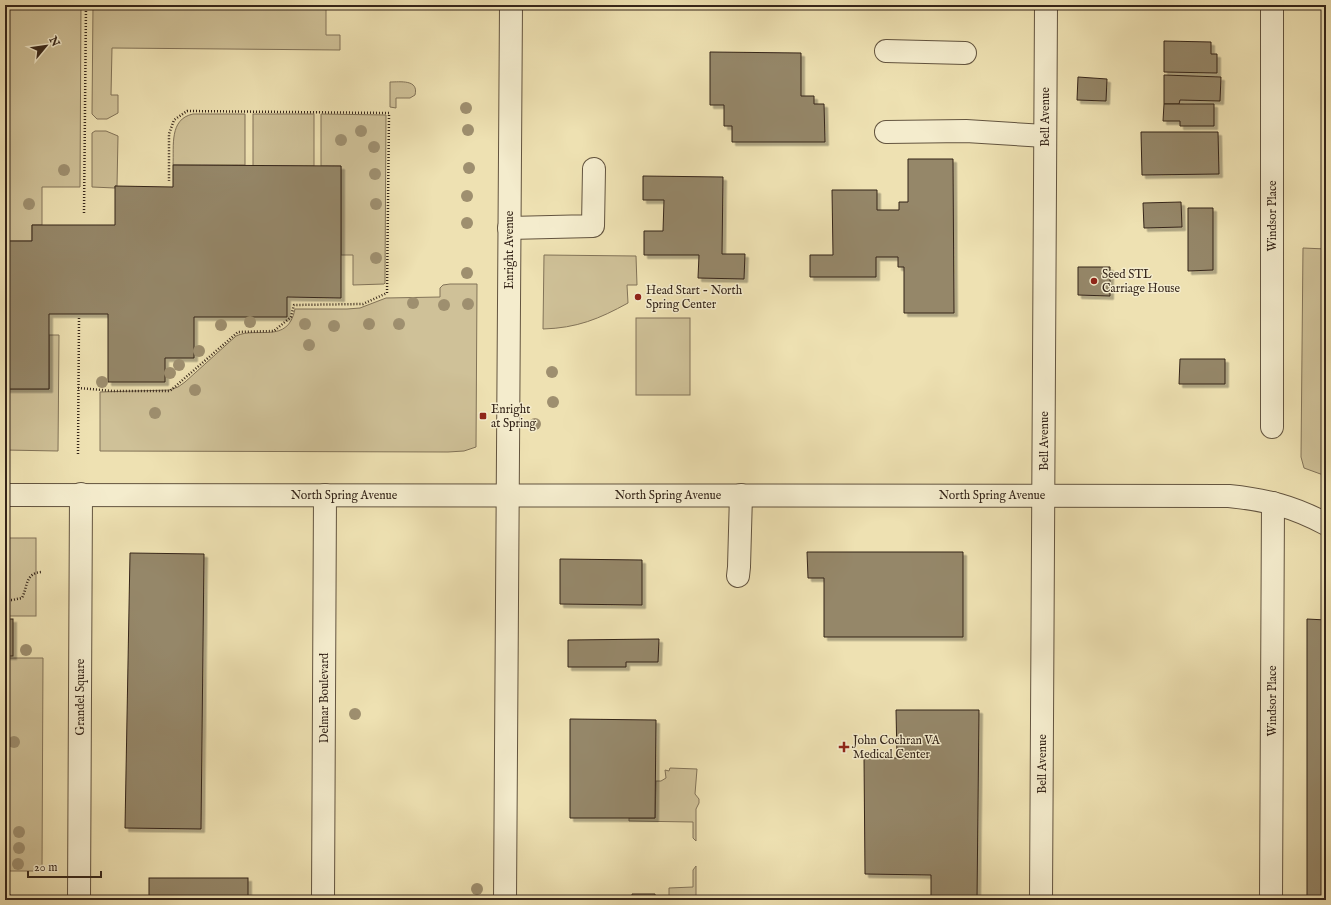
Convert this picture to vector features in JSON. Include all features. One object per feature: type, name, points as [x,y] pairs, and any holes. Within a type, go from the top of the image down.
[{"type":"street","name":"Enright Avenue","points":[[505,900],[511,5]]},
{"type":"street","name":"Bell Avenue","points":[[1041,900],[1046,5]]},
{"type":"street","name":"Windsor Place","points":[[1272,5],[1272,427]]},
{"type":"street","points":[[886,51],[965,53]]},
{"type":"street","points":[[886,132],[966,131],[1045,136]]},
{"type":"street","points":[[509,228],[593,226],[594,169]]},
{"type":"street","name":"Grandel Square","points":[[79,900],[81,494]]},
{"type":"street","name":"North Spring Avenue","points":[[5,495],[507,494],[1229,496],[1257,499],[1285,506],[1309,515],[1326,524]]},
{"type":"street","name":"Delmar Boulevard","points":[[323,900],[326,495]]},
{"type":"street","points":[[738,576],[741,495]]},
{"type":"street","name":"Windsor Place","points":[[1271,900],[1273,503]]},
{"type":"path","points":[[84,213],[86,5]]},
{"type":"path","points":[[78,388],[113,391],[170,391],[238,332],[274,331],[291,317],[294,305],[363,304],[387,293],[389,113],[187,112],[174,120],[169,134],[169,181]]},
{"type":"path","points":[[78,454],[79,318]]},
{"type":"path","points":[[5,600],[22,598],[30,577],[33,574],[42,572]]},
{"type":"shaded area","points":[[5,5],[81,5],[80,187],[42,187],[42,225],[32,225],[32,241],[5,241]]},
{"type":"shaded area","points":[[93,5],[326,5],[326,35],[340,35],[340,50],[112,48],[111,95],[118,95],[118,113],[107,119],[97,119],[92,114]]},
{"type":"shaded area","points":[[1245,5],[1245,7],[1079,6]]},
{"type":"shaded area","points":[[390,82],[408,82],[414,86],[415,95],[410,98],[396,98],[396,108],[390,107]]},
{"type":"shaded area","points":[[193,114],[245,114],[245,165],[173,165],[173,142],[176,127],[185,117]]},
{"type":"shaded area","points":[[253,114],[314,114],[314,166],[253,166]]},
{"type":"shaded area","points":[[321,114],[386,115],[384,284],[353,285],[353,255],[341,255],[341,166],[321,166]]},
{"type":"shaded area","points":[[95,131],[106,131],[118,136],[117,186],[115,186],[115,188],[92,187],[92,133]]},
{"type":"shaded area","points":[[1303,248],[1326,249],[1326,476],[1304,468],[1301,457]]},
{"type":"shaded area","points":[[544,255],[636,256],[637,285],[627,285],[628,303],[607,314],[577,325],[543,329]]},
{"type":"shaded area","points":[[477,284],[476,447],[464,451],[448,452],[100,451],[100,392],[169,390],[178,387],[236,336],[244,333],[279,331],[286,327],[291,320],[295,309],[360,308],[386,298],[440,297],[440,288],[443,285]]},
{"type":"shaded area","points":[[636,318],[690,318],[690,395],[636,395]]},
{"type":"shaded area","points":[[49,335],[59,335],[58,451],[5,450],[5,389],[49,389]]},
{"type":"shaded area","points":[[5,538],[36,538],[36,616],[5,616]]},
{"type":"shaded area","points":[[5,658],[43,658],[42,871],[5,871]]},
{"type":"shaded area","points":[[670,768],[697,769],[695,794],[699,799],[699,803],[696,809],[696,841],[693,838],[693,822],[629,821],[629,818],[655,818],[656,781],[661,781],[666,778],[665,770],[669,771]]},
{"type":"shaded area","points":[[696,866],[696,900],[669,900],[669,888],[693,887],[693,870]]},
{"type":"building","points":[[1164,41],[1211,42],[1211,54],[1217,54],[1217,73],[1164,72]]},
{"type":"building","points":[[710,52],[801,53],[801,96],[814,96],[814,104],[824,104],[825,142],[732,142],[732,126],[724,126],[724,105],[710,105]]},
{"type":"building","points":[[1164,75],[1221,77],[1220,101],[1180,100],[1179,104],[1164,104]]},
{"type":"building","points":[[1078,77],[1107,79],[1106,101],[1077,100]]},
{"type":"building","points":[[1322,77],[1326,77],[1326,96],[1322,96]]},
{"type":"building","points":[[1164,104],[1214,104],[1214,126],[1180,126],[1180,121],[1163,121]]},
{"type":"building","points":[[1141,132],[1218,132],[1219,174],[1142,175]]},
{"type":"building","points":[[908,159],[953,159],[954,313],[904,313],[904,267],[898,267],[898,257],[876,257],[876,277],[810,277],[810,255],[833,255],[832,190],[877,190],[877,210],[899,210],[899,202],[908,202]]},
{"type":"building","points":[[173,165],[341,166],[341,298],[287,297],[287,317],[194,317],[194,358],[165,358],[165,382],[108,382],[108,314],[49,314],[49,389],[5,389],[5,241],[32,241],[32,225],[115,225],[115,186],[173,187]]},
{"type":"building","points":[[643,176],[723,177],[722,254],[745,254],[744,279],[698,278],[699,255],[644,255],[644,231],[663,231],[664,200],[643,200]]},
{"type":"building","points":[[1181,202],[1182,227],[1144,228],[1143,203]]},
{"type":"building","points":[[1188,208],[1213,208],[1213,270],[1188,271]]},
{"type":"building","points":[[1324,216],[1326,216],[1326,230],[1324,229]]},
{"type":"building","name":"Seed STL Carriage House","points":[[1078,267],[1110,267],[1110,296],[1078,295]]},
{"type":"building","points":[[1180,359],[1225,359],[1225,384],[1179,384]]},
{"type":"building","points":[[807,552],[963,552],[963,637],[824,637],[824,578],[808,578]]},
{"type":"building","points":[[130,553],[204,554],[201,829],[125,828]]},
{"type":"building","points":[[560,559],[642,560],[642,605],[560,604]]},
{"type":"building","points":[[5,619],[13,619],[13,656],[5,656]]},
{"type":"building","points":[[1307,619],[1326,620],[1326,900],[1307,900]]},
{"type":"building","points":[[659,639],[658,662],[626,662],[626,667],[568,667],[568,640]]},
{"type":"building","points":[[896,710],[979,710],[977,900],[931,900],[931,875],[865,874],[864,757],[897,758]]},
{"type":"building","points":[[570,719],[656,720],[655,818],[570,818]]},
{"type":"building","points":[[149,878],[248,878],[248,900],[149,900]]},
{"type":"building","points":[[5,893],[10,894],[10,900],[5,900]]},
{"type":"building","points":[[632,894],[655,894],[656,900],[632,900]]},
{"type":"place","name":"Seed STL Carriage House","points":[[1094,281]]},
{"type":"place","name":"Head Start - North Spring Center","points":[[638,297]]},
{"type":"place","name":"Enright at Spring","points":[[483,416]]},
{"type":"place","name":"John Cochran VA Medical Center","points":[[844,747]]}]
